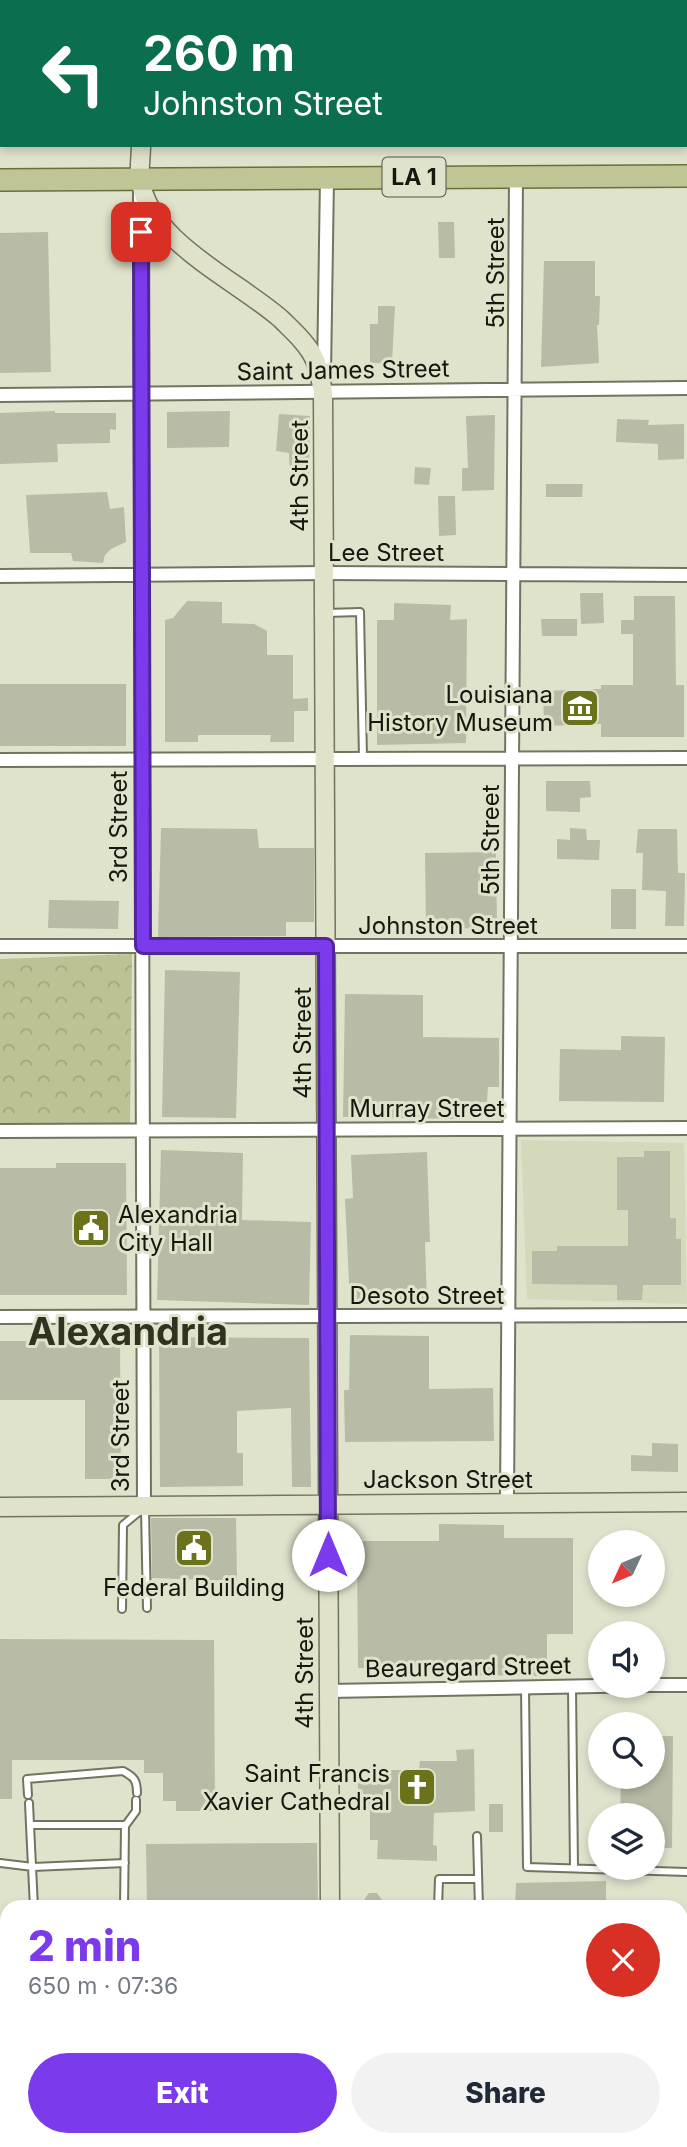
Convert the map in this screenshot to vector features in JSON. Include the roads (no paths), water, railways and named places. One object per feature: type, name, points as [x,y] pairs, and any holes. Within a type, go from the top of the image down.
[{"type":"main road","name":"3rd Street","points":[[140,179],[141,147]]},
{"type":"main road","name":"LA 1","points":[[0,180],[687,176]]},
{"type":"main road","points":[[140,179],[151,209],[167,230],[188,250],[271,312],[303,342],[315,360],[323,392]]},
{"type":"main road","name":"4th Street","points":[[323,392],[330,1900]]},
{"type":"main road","name":"Jackson Street","points":[[0,1507],[687,1502]]},
{"type":"street","name":"5th Street","points":[[507,1503],[516,177]]},
{"type":"street","name":"4th Street","points":[[323,392],[327,178]]},
{"type":"street","name":"3rd Street","points":[[140,179],[145,1508]]},
{"type":"street","name":"Saint James Street","points":[[0,395],[687,388]]},
{"type":"street","name":"Lee Street","points":[[0,576],[324,573],[687,575]]},
{"type":"street","points":[[0,760],[687,758]]},
{"type":"street","name":"Johnston Street","points":[[0,946],[687,946]]},
{"type":"street","name":"Murray Street","points":[[0,1130],[687,1128]]},
{"type":"street","name":"Desoto Street","points":[[0,1317],[687,1315]]},
{"type":"street","name":"Beauregard Street","points":[[665,1685],[687,1685]]},
{"type":"street","name":"Beauregard Street","points":[[329,1691],[588,1686]]},
{"type":"lane","points":[[325,613],[360,612],[363,758]]},
{"type":"lane","points":[[145,1508],[147,1608]]},
{"type":"lane","points":[[121,1609],[123,1525],[145,1508]]},
{"type":"lane","points":[[572,1686],[574,1868]]},
{"type":"lane","points":[[525,1688],[527,1867],[687,1872]]},
{"type":"lane","points":[[34,1900],[27,1779],[123,1771],[133,1776],[137,1783],[136,1811],[125,1826],[124,1900]]},
{"type":"lane","points":[[30,1825],[125,1826]]},
{"type":"lane","points":[[477,1836],[479,1900]]},
{"type":"lane","points":[[0,1857],[3,1863],[33,1867],[125,1863]]},
{"type":"lane","points":[[439,1900],[439,1879],[478,1879]]},
{"type":"place","name":"Louisiana History Museum","points":[[580,708]]},
{"type":"place","name":"Alexandria City Hall","points":[[91,1228]]},
{"type":"place","name":"Federal Building","points":[[194,1548]]},
{"type":"place","name":"Saint Francis Xavier Cathedral","points":[[417,1787]]},
{"type":"district","name":"Alexandria","points":[[128,1331]]}]
